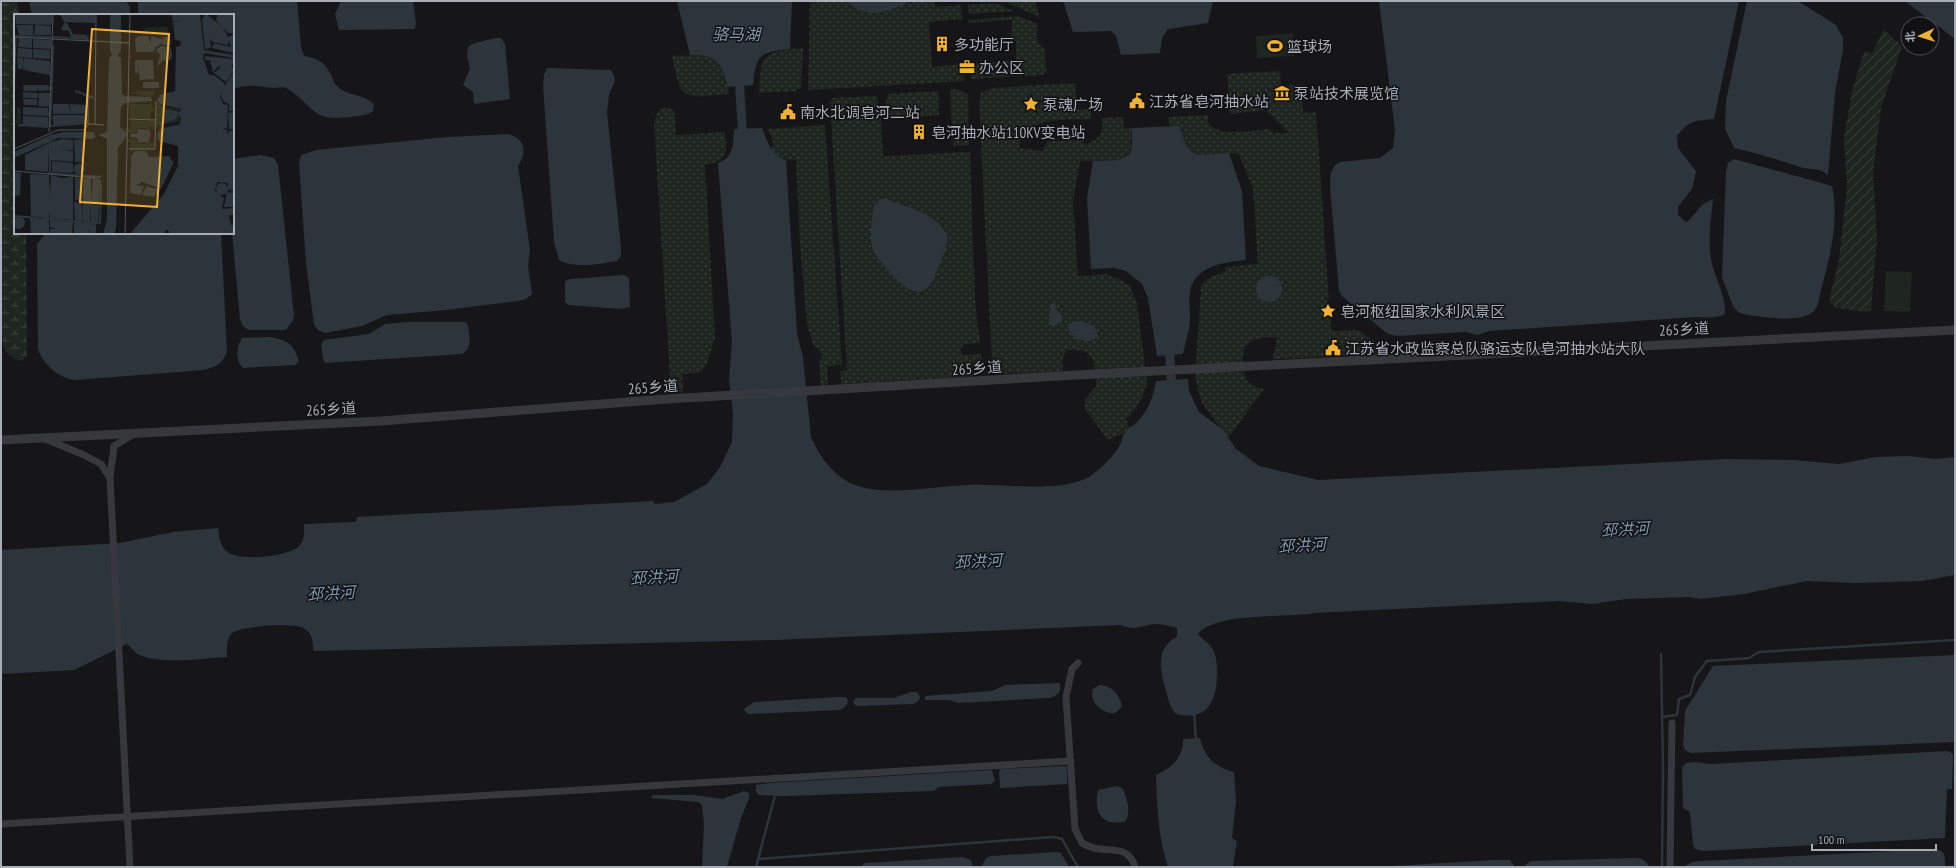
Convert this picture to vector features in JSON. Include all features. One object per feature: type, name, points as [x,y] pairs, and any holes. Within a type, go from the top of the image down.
[{"type":"street","name":"265乡道","points":[[1,440],[381,421],[688,398],[1076,376],[1955,330]]},
{"type":"street","points":[[130,867],[129,817],[110,478],[114,446],[138,432]]},
{"type":"street","points":[[40,437],[84,455],[101,464],[110,478]]},
{"type":"street","points":[[1078,663],[1072,669],[1066,697],[1075,829],[1082,843],[1094,848],[1120,850],[1133,860],[1135,867]]},
{"type":"street","points":[[1670,867],[1672,723]]},
{"type":"street","points":[[1,824],[1071,761]]},
{"type":"green space","points":[[1,1],[17,1],[19,14],[14,14],[14,234],[26,234],[27,356],[21,361],[8,354],[3,343],[1,333]]},
{"type":"green space","points":[[810,1],[846,1],[853,7],[901,5],[910,1],[934,1],[935,7],[961,5],[962,19],[929,22],[932,67],[964,64],[965,81],[808,90]]},
{"type":"green space","points":[[1004,1],[1036,1],[1039,17]]},
{"type":"green space","points":[[995,3],[1014,11],[969,14],[968,5]]},
{"type":"green space","points":[[1018,16],[1038,24],[1037,38],[1045,49],[1046,72],[1042,75],[971,79],[970,64],[1016,60],[1016,41],[1011,40],[1012,20],[968,23],[968,20]]},
{"type":"green space","points":[[1884,29],[1900,45],[1900,53],[1881,107],[1873,174],[1877,238],[1871,310],[1867,312],[1836,308],[1830,303],[1830,297],[1839,259],[1847,187],[1844,138],[1852,91],[1864,52],[1872,53]]},
{"type":"green space","name":"篮球场","points":[[1293,33],[1294,56],[1257,58],[1256,36]]},
{"type":"green space","points":[[803,48],[801,88],[796,91],[759,93],[761,70],[763,62],[767,57],[772,53],[780,51]]},
{"type":"green space","points":[[700,55],[713,59],[722,68],[727,80],[729,94],[693,96],[682,90],[675,72],[672,56]]},
{"type":"green space","points":[[1280,71],[1281,86],[1301,85],[1303,113],[1316,112],[1331,330],[1358,330],[1391,354],[1273,359],[1277,338],[1257,339],[1250,342],[1243,354],[1242,360],[1244,372],[1252,385],[1264,389],[1228,438],[1202,403],[1195,378],[1201,287],[1204,282],[1212,276],[1225,272],[1225,267],[1258,264],[1253,188],[1239,155],[1235,153],[1200,155],[1194,153],[1185,145],[1179,126],[1170,126],[1168,117],[1208,115],[1209,123],[1214,128],[1222,131],[1242,132],[1269,129],[1273,133],[1289,133],[1266,110],[1230,114],[1227,74]]},
{"type":"green space","points":[[1075,83],[1077,110],[1090,109],[1091,119],[1059,120],[1037,125],[1022,137],[1019,148],[1042,151],[1047,142],[1052,141],[1083,140],[1085,145],[1098,138],[1100,135],[1102,129],[1102,118],[1123,117],[1124,128],[1132,128],[1130,153],[1119,160],[1080,161],[1073,201],[1078,276],[1105,274],[1119,279],[1130,286],[1137,303],[1147,383],[1139,403],[1126,420],[1130,428],[1124,433],[1108,440],[1085,409],[1085,400],[1096,386],[1094,364],[1089,354],[1084,351],[1067,350],[1062,360],[1063,371],[1004,374],[994,371],[992,366],[979,102],[981,93],[992,88]]},
{"type":"green space","points":[[957,89],[968,95],[969,145],[953,146],[950,90]]},
{"type":"green space","points":[[938,91],[939,115],[887,119],[886,101],[888,94]]},
{"type":"green space","points":[[877,96],[879,119],[881,119],[883,156],[970,152],[975,301],[980,343],[964,344],[961,348],[962,355],[981,354],[983,365],[977,376],[841,384],[840,371],[847,370],[830,103],[833,98]]},
{"type":"green space","points":[[665,107],[674,110],[676,135],[725,132],[726,146],[725,155],[719,161],[705,165],[715,338],[707,363],[700,373],[682,374],[683,392],[676,393],[670,377],[654,124],[657,113]]},
{"type":"green space","points":[[825,125],[842,365],[827,366],[828,385],[821,386],[819,360],[822,359],[822,354],[813,344],[807,325],[800,244],[796,160],[782,158],[770,149],[774,144],[768,129]]},
{"type":"green space","points":[[1886,271],[1912,272],[1910,312],[1884,311]]},
{"type":"water","points":[[29,1],[126,1],[130,7],[130,14],[32,14]]},
{"type":"water","points":[[138,1],[297,1],[301,47],[304,56],[321,62],[330,72],[335,84],[340,89],[366,98],[370,101],[374,105],[373,111],[359,116],[336,118],[327,117],[314,111],[297,95],[283,87],[273,88],[243,86],[234,89],[234,14],[138,14]]},
{"type":"water","points":[[341,1],[413,1],[416,23],[415,29],[339,30],[335,14]]},
{"type":"water","name":"骆马湖","points":[[677,1],[792,1],[790,49],[772,52],[761,56],[756,67],[753,85],[728,87],[723,72],[717,62],[706,56],[690,55]]},
{"type":"water","points":[[846,1],[910,1],[893,9],[870,13],[854,7]]},
{"type":"water","points":[[1063,1],[1213,1],[1208,23],[1168,29],[1162,38],[1160,53],[1121,55],[1116,36],[1111,31],[1073,32]]},
{"type":"water","points":[[1379,1],[1739,1],[1714,119],[1693,122],[1685,127],[1677,136],[1678,148],[1696,171],[1692,189],[1678,207],[1678,215],[1686,222],[1700,207],[1713,199],[1710,248],[1712,264],[1724,301],[1725,314],[1714,317],[1694,317],[1490,331],[1477,335],[1466,332],[1397,336],[1388,334],[1342,296],[1339,291],[1330,187],[1332,169],[1340,162],[1380,158],[1393,148],[1395,130]]},
{"type":"water","points":[[1747,1],[1798,1],[1836,25],[1843,38],[1843,50],[1835,93],[1828,175],[1820,170],[1804,168],[1734,148],[1725,129],[1726,101]]},
{"type":"water","points":[[1905,1],[1955,1],[1955,39],[1940,28],[1940,16],[1925,16]]},
{"type":"water","points":[[495,38],[501,38],[505,44],[510,99],[474,104],[473,92],[463,85],[470,69],[467,55],[468,47],[472,44]]},
{"type":"water","points":[[547,68],[611,70],[613,74],[614,83],[609,95],[607,112],[621,248],[621,256],[617,261],[579,265],[565,263],[559,260],[554,242],[543,85],[544,75]]},
{"type":"water","points":[[1179,126],[1187,146],[1195,154],[1208,155],[1229,153],[1242,191],[1246,260],[1214,266],[1200,274],[1195,280],[1190,291],[1190,323],[1183,354],[1157,356],[1148,298],[1142,284],[1126,271],[1115,268],[1091,269],[1087,198],[1093,161],[1119,160],[1130,154],[1132,146],[1132,128]]},
{"type":"water","name":"邳洪河","points":[[762,128],[770,147],[776,155],[786,160],[797,333],[803,358],[811,437],[819,453],[830,467],[850,483],[858,486],[884,490],[912,490],[967,485],[1042,487],[1057,486],[1085,479],[1100,469],[1113,455],[1120,445],[1125,432],[1145,413],[1152,398],[1156,381],[1188,379],[1189,391],[1199,412],[1223,430],[1236,449],[1259,466],[1318,480],[1726,459],[1793,460],[1839,464],[1876,457],[1909,456],[1935,459],[1955,457],[1955,575],[1922,581],[1857,583],[1807,581],[1744,594],[1700,599],[1689,597],[1626,599],[1592,604],[1558,601],[1315,613],[1235,619],[1219,622],[1206,627],[1198,634],[1213,649],[1215,654],[1217,665],[1217,683],[1212,700],[1208,707],[1203,712],[1196,715],[1187,716],[1176,714],[1172,708],[1166,691],[1161,668],[1162,654],[1165,647],[1177,637],[1177,628],[1157,624],[1138,628],[1130,628],[1120,625],[774,640],[313,651],[313,642],[308,631],[300,627],[280,625],[246,628],[232,633],[228,641],[227,657],[180,660],[156,659],[145,657],[136,653],[127,644],[74,670],[1,674],[1,550],[120,543],[173,532],[218,528],[222,545],[229,553],[244,557],[277,555],[295,549],[302,543],[304,524],[356,522],[357,517],[653,501],[655,504],[674,502],[707,484],[720,467],[732,442],[733,414],[729,379],[732,342],[718,163],[727,157],[732,150],[734,129]]},
{"type":"water","points":[[508,134],[514,136],[521,142],[524,151],[518,166],[530,250],[528,266],[532,294],[526,299],[518,301],[446,310],[387,315],[362,326],[325,333],[319,331],[314,325],[306,263],[299,163],[301,155],[316,150],[447,137]]},
{"type":"water","points":[[260,155],[274,158],[278,165],[294,316],[292,322],[286,330],[248,330],[243,326],[240,319],[232,234],[234,234],[234,159]]},
{"type":"water","points":[[1734,159],[1832,186],[1835,211],[1831,249],[1818,303],[1815,310],[1807,315],[1791,318],[1754,316],[1738,312],[1733,306],[1722,277],[1726,172],[1728,163]]},
{"type":"water","points":[[881,199],[886,199],[922,213],[939,224],[944,230],[947,242],[943,256],[931,283],[926,289],[914,291],[908,289],[882,264],[873,251],[871,227],[873,213],[876,203]]},
{"type":"water","points":[[45,234],[221,234],[227,351],[223,359],[216,366],[204,370],[75,380],[58,374],[52,370],[40,355],[38,349],[37,244]]},
{"type":"water","points":[[624,275],[629,278],[630,307],[620,309],[569,305],[565,302],[565,281],[570,279]]},
{"type":"water","points":[[1269,276],[1278,280],[1282,289],[1278,298],[1269,302],[1260,298],[1256,289],[1260,280]]},
{"type":"water","points":[[1055,303],[1056,309],[1062,315],[1062,322],[1052,326],[1048,324],[1051,304]]},
{"type":"water","points":[[1081,321],[1092,326],[1098,337],[1089,341],[1076,339],[1069,330],[1068,325],[1072,322]]},
{"type":"water","points":[[407,322],[465,322],[468,325],[470,341],[468,348],[462,354],[325,363],[321,344],[324,340],[369,334],[385,324]]},
{"type":"water","points":[[269,337],[281,339],[289,343],[299,361],[295,365],[243,368],[240,365],[237,353],[238,345],[242,338]]},
{"type":"water","points":[[1955,655],[1955,742],[1691,753],[1685,750],[1683,746],[1685,711],[1713,666]]},
{"type":"water","points":[[1060,683],[1059,693],[1050,698],[959,703],[948,700],[925,700],[925,696],[992,691],[1005,685]]},
{"type":"water","points":[[1099,685],[1108,687],[1115,692],[1119,698],[1122,707],[1115,713],[1106,712],[1095,703],[1092,694],[1093,689]]},
{"type":"water","points":[[911,692],[916,692],[919,694],[920,698],[913,704],[856,706],[853,702],[856,698],[894,698]]},
{"type":"water","points":[[846,697],[848,700],[847,704],[839,710],[750,714],[746,713],[744,709],[754,702]]},
{"type":"water","points":[[1200,738],[1204,751],[1212,761],[1222,768],[1234,772],[1236,801],[1232,838],[1237,841],[1233,867],[1168,867],[1162,845],[1156,775],[1176,762],[1181,752],[1183,739]]},
{"type":"water","points":[[1948,751],[1953,754],[1952,789],[1947,789],[1945,838],[1704,851],[1695,849],[1693,844],[1690,812],[1683,808],[1682,771],[1683,766],[1686,763],[1695,762],[1711,764]]},
{"type":"water","points":[[1067,767],[1067,784],[1000,788],[1000,769]]},
{"type":"water","points":[[992,770],[995,781],[991,784],[938,787],[934,791],[785,796],[758,795],[756,791],[756,785],[770,783]]},
{"type":"water","points":[[1117,786],[1123,789],[1128,805],[1126,821],[1118,823],[1105,820],[1098,811],[1097,805],[1098,790]]},
{"type":"water","points":[[744,791],[749,793],[749,798],[741,818],[727,867],[702,867],[704,824],[702,805],[698,802],[651,798],[653,795],[694,795],[722,799]]},
{"type":"water","points":[[1933,849],[1943,852],[1945,867],[1684,867],[1692,862],[1700,861]]},
{"type":"water","points":[[1061,853],[1069,867],[981,867],[986,858],[991,856]]},
{"type":"water","points":[[963,857],[971,860],[973,867],[860,867],[865,863]]},
{"type":"water","points":[[1633,858],[1643,860],[1649,867],[1524,867],[1530,861]]},
{"type":"water","points":[[1510,860],[1515,867],[1375,867]]},
{"type":"waterway","points":[[739,76],[743,141]]},
{"type":"waterway","points":[[1169,343],[1172,392]]},
{"type":"waterway","points":[[1662,717],[1677,715],[1679,699],[1690,695],[1695,677],[1707,661],[1749,658],[1759,652],[1955,640]]},
{"type":"waterway","points":[[1661,654],[1663,767],[1662,867]]},
{"type":"waterway","points":[[1194,712],[1196,741]]},
{"type":"waterway","points":[[756,867],[776,792]]},
{"type":"waterway","points":[[759,859],[1053,837],[1062,839],[1078,867]]},
{"type":"place","name":"多功能厅","points":[[942,44]]},
{"type":"place","name":"篮球场","points":[[1275,46]]},
{"type":"place","name":"办公区","points":[[967,67]]},
{"type":"place","name":"泵站技术展览馆","points":[[1282,93]]},
{"type":"place","name":"江苏省皂河抽水站","points":[[1137,101]]},
{"type":"place","name":"泵魂广场","points":[[1031,104]]},
{"type":"place","name":"南水北调皂河二站","points":[[788,112]]},
{"type":"place","name":"皂河抽水站110KV变电站","points":[[919,132]]},
{"type":"place","name":"皂河枢纽国家水利风景区","points":[[1328,311]]},
{"type":"place","name":"江苏省水政监察总队骆运支队皂河抽水站大队","points":[[1333,348]]}]
